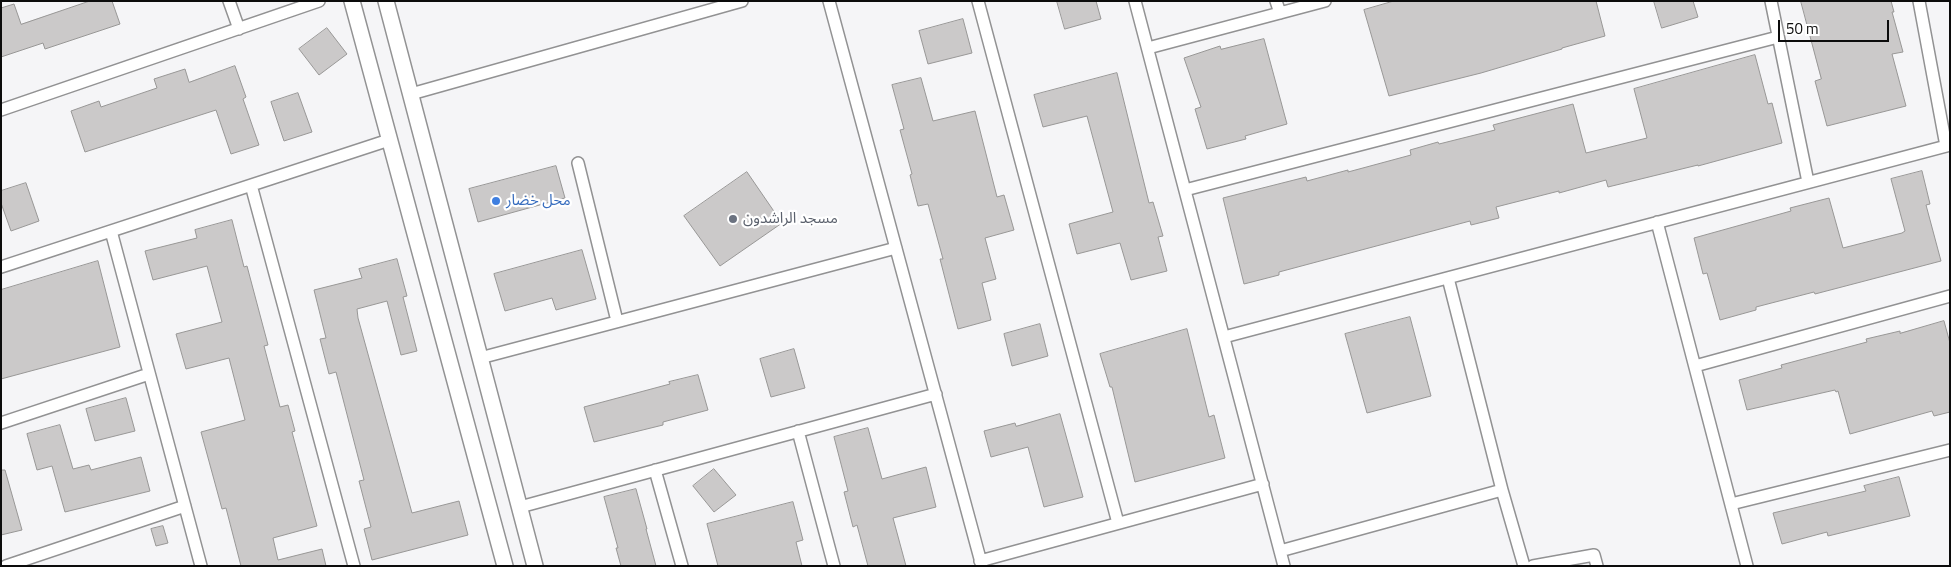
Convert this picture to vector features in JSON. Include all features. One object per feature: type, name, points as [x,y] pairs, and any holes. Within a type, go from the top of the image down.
[{"type":"street","points":[[229,1],[238,29]]},
{"type":"street","points":[[1,110],[319,1]]},
{"type":"street","points":[[352,1],[505,566]]},
{"type":"street","points":[[386,1],[536,566]]},
{"type":"street","points":[[411,94],[742,1]]},
{"type":"street","points":[[829,1],[981,563],[1118,523],[1263,484]]},
{"type":"street","points":[[978,1],[1118,523]]},
{"type":"street","points":[[1136,1],[1284,566]]},
{"type":"street","points":[[1276,1],[1280,13]]},
{"type":"street","points":[[1148,48],[1325,1]]},
{"type":"street","points":[[1771,1],[1808,182]]},
{"type":"street","points":[[1224,337],[1948,145],[1919,1]]},
{"type":"street","points":[[1185,190],[1778,37]]},
{"type":"street","points":[[1,267],[389,140]]},
{"type":"street","points":[[578,163],[617,321]]},
{"type":"street","points":[[251,185],[354,566]]},
{"type":"street","points":[[1657,222],[1747,566]]},
{"type":"street","points":[[111,231],[201,566]]},
{"type":"street","points":[[480,358],[896,248]]},
{"type":"street","points":[[1448,278],[1502,490],[1524,566]]},
{"type":"street","points":[[1695,366],[1950,296]]},
{"type":"street","points":[[1,423],[149,374]]},
{"type":"street","points":[[520,507],[936,394]]},
{"type":"street","points":[[798,432],[834,566]]},
{"type":"street","points":[[1731,504],[1950,450]]},
{"type":"street","points":[[655,470],[682,566]]},
{"type":"street","points":[[1280,551],[1502,490]]},
{"type":"street","points":[[6,566],[185,506]]},
{"type":"street","points":[[1533,566],[1594,555],[1596,566]]},
{"type":"building","points":[[90,1],[112,1],[120,24],[45,49],[43,43],[1,57],[1,8],[14,4],[21,24]]},
{"type":"building","points":[[1057,1],[1096,1],[1101,19],[1065,29]]},
{"type":"building","points":[[1394,1],[1596,1],[1605,36],[1481,73],[1389,96],[1364,10]]},
{"type":"building","points":[[1654,1],[1693,1],[1698,17],[1662,28]]},
{"type":"building","points":[[1801,1],[1891,1],[1894,12],[1892,12],[1903,52],[1892,54],[1906,106],[1827,126],[1815,81],[1821,79]]},
{"type":"building","points":[[963,19],[972,53],[928,64],[919,31]]},
{"type":"building","points":[[327,28],[347,54],[319,75],[299,49]]},
{"type":"building","points":[[1264,39],[1287,124],[1245,136],[1246,139],[1207,149],[1195,109],[1201,107],[1184,58],[1220,46],[1221,49]]},
{"type":"building","points":[[1755,55],[1768,104],[1772,103],[1782,143],[1698,166],[1608,187],[1606,180],[1496,207],[1499,218],[1471,225],[1470,221],[1279,272],[1279,275],[1244,284],[1223,198],[1306,177],[1307,181],[1348,170],[1348,172],[1411,155],[1410,150],[1495,130],[1493,125],[1573,104],[1586,153],[1647,138],[1634,89]]},
{"type":"building","points":[[235,66],[246,97],[243,99],[259,145],[231,154],[216,110],[85,152],[71,111],[99,101],[101,107],[157,88],[154,79],[185,69],[189,82]]},
{"type":"building","points":[[1117,73],[1149,203],[1153,202],[1163,236],[1158,237],[1167,271],[1131,280],[1120,243],[1077,254],[1069,224],[1113,212],[1087,116],[1043,127],[1034,95]]},
{"type":"building","points":[[921,78],[933,121],[975,111],[997,197],[1004,195],[1014,230],[985,238],[996,279],[982,283],[991,320],[958,329],[940,259],[943,259],[928,204],[918,206],[910,175],[912,174],[900,130],[904,129],[892,85]]},
{"type":"building","points":[[298,93],[312,132],[284,141],[271,102]]},
{"type":"building","points":[[556,166],[565,198],[478,222],[469,189]]},
{"type":"building","points":[[1922,171],[1930,204],[1926,205],[1941,261],[1815,294],[1814,292],[1756,307],[1756,310],[1720,320],[1707,273],[1703,274],[1694,238],[1791,211],[1790,208],[1829,198],[1843,248],[1902,233],[1905,231],[1891,179]]},
{"type":"building","name":"مسجد الراشدون","points":[[747,172],[782,223],[720,266],[684,216]]},
{"type":"building","points":[[26,183],[39,221],[11,231],[1,203],[1,191]]},
{"type":"building","points":[[232,220],[244,267],[247,266],[268,345],[264,346],[280,407],[288,405],[295,431],[292,432],[317,526],[273,538],[278,560],[322,549],[326,566],[241,566],[226,508],[222,509],[201,432],[245,420],[229,358],[186,369],[176,334],[222,322],[207,266],[153,280],[145,251],[197,238],[195,230]]},
{"type":"building","points":[[582,250],[596,299],[556,310],[552,298],[505,311],[494,274]]},
{"type":"building","points":[[397,259],[407,296],[403,297],[417,351],[401,355],[387,301],[357,309],[358,318],[412,513],[459,501],[468,535],[372,560],[364,529],[371,527],[359,481],[364,480],[336,372],[329,374],[320,339],[326,338],[314,290],[362,278],[359,269]]},
{"type":"building","points":[[98,261],[120,347],[1,379],[1,290]]},
{"type":"building","points":[[1410,317],[1431,396],[1367,413],[1345,334]]},
{"type":"building","points":[[1944,321],[1950,343],[1950,412],[1934,416],[1932,411],[1850,434],[1838,391],[1836,392],[1835,390],[1747,410],[1739,380],[1782,368],[1781,365],[1867,342],[1866,339],[1900,331],[1900,333]]},
{"type":"building","points":[[1040,324],[1048,356],[1012,366],[1004,334]]},
{"type":"building","points":[[1187,329],[1209,417],[1214,415],[1225,458],[1135,482],[1112,387],[1110,387],[1100,354]]},
{"type":"building","points":[[794,349],[805,388],[771,397],[760,359]]},
{"type":"building","points":[[698,375],[708,410],[663,422],[663,425],[594,442],[584,407]]},
{"type":"building","points":[[126,398],[135,431],[95,441],[86,409]]},
{"type":"building","points":[[1060,414],[1083,497],[1044,507],[1028,447],[991,457],[984,431],[1015,423],[1016,426]]},
{"type":"building","points":[[60,425],[73,469],[89,465],[91,470],[141,457],[150,491],[65,512],[52,466],[37,470],[27,434]]},
{"type":"building","points":[[868,428],[882,479],[926,467],[936,507],[893,518],[906,566],[868,566],[857,525],[853,527],[844,492],[848,491],[834,437]]},
{"type":"building","points":[[714,469],[736,495],[714,512],[693,486]]},
{"type":"building","points":[[1,470],[5,470],[22,530],[1,535]]},
{"type":"building","points":[[1899,477],[1910,516],[1828,536],[1827,532],[1782,544],[1773,513],[1866,491],[1864,486]]},
{"type":"building","points":[[636,489],[656,566],[621,566],[616,548],[618,548],[604,497]]},
{"type":"building","points":[[793,502],[803,540],[796,542],[802,566],[718,566],[707,524]]},
{"type":"building","points":[[163,526],[168,543],[156,546],[151,529]]},
{"type":"place","name":"محل خضار","points":[[496,201]]},
{"type":"place","name":"مسجد الراشدون","points":[[733,219]]}]
